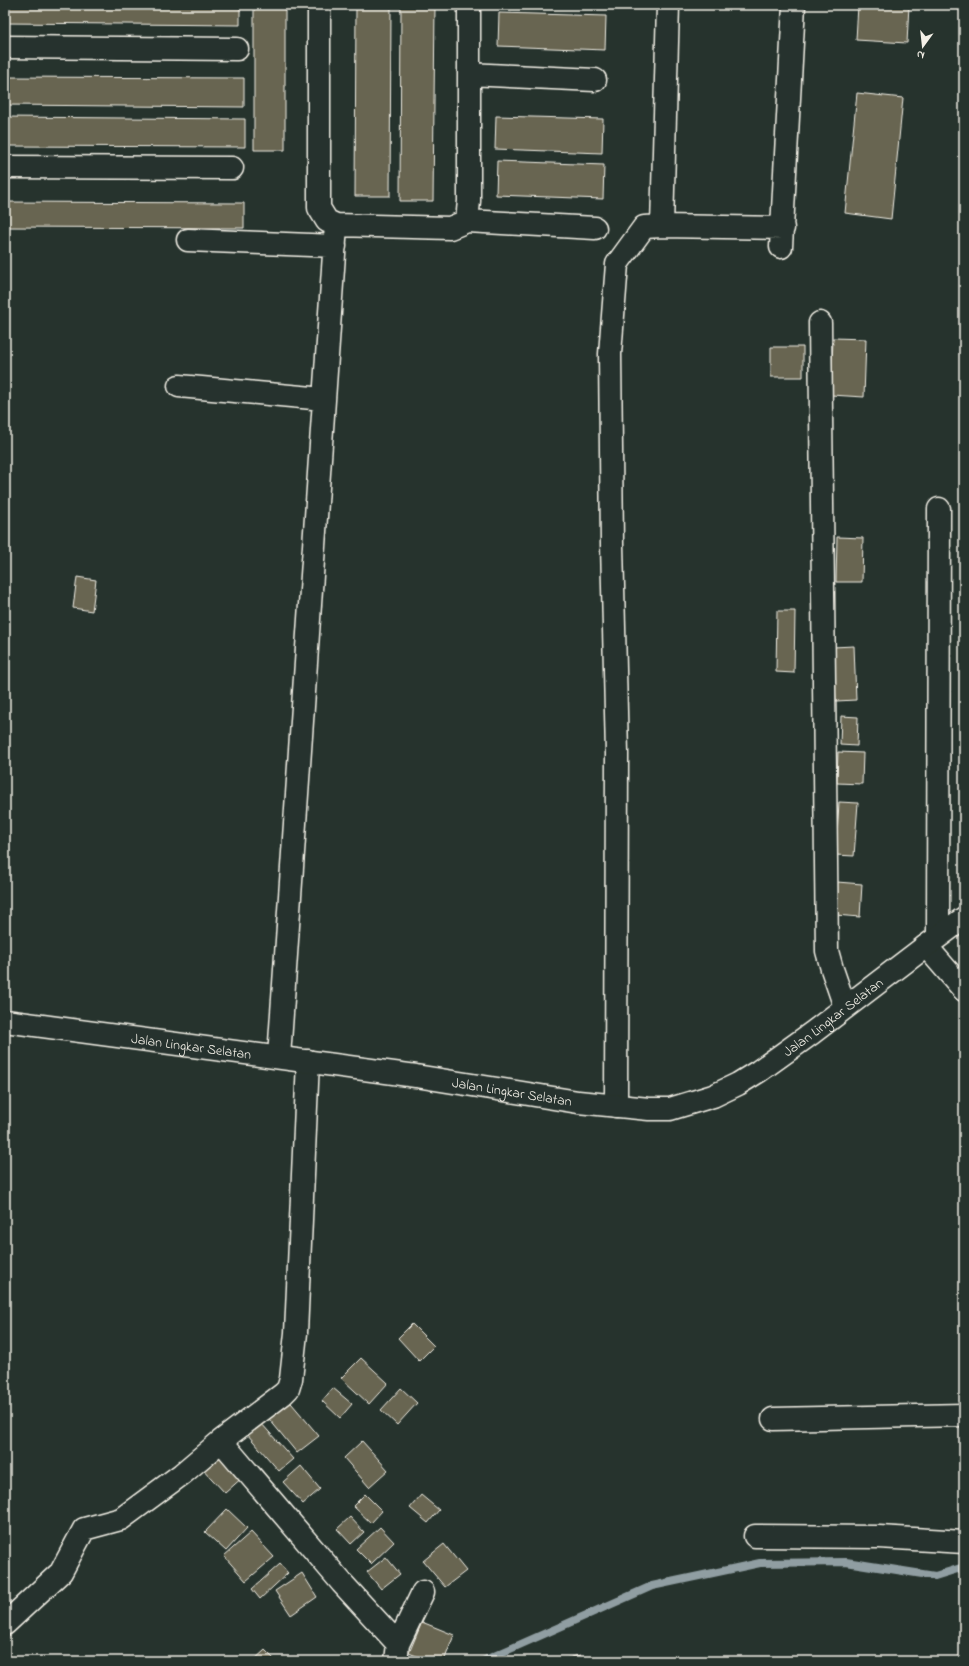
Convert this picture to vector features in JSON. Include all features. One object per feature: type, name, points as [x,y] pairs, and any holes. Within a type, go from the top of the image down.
[{"type":"street","points":[[279,1057],[336,236],[318,208],[319,5]]},
{"type":"street","points":[[467,221],[469,202],[469,5]]},
{"type":"street","points":[[662,226],[668,5]]},
{"type":"street","points":[[616,1106],[617,754],[610,354],[617,264],[644,227],[662,226],[782,237],[794,5]]},
{"type":"street","points":[[5,47],[237,50]]},
{"type":"street","points":[[469,74],[595,80]]},
{"type":"street","points":[[5,167],[232,168]]},
{"type":"street","points":[[188,240],[336,236],[450,228],[467,221],[594,228]]},
{"type":"street","points":[[820,324],[827,951],[845,1007]]},
{"type":"street","points":[[179,386],[324,399]]},
{"type":"street","points":[[939,509],[932,941],[964,990]]},
{"type":"street","name":"Jalan Lingkar Selatan","points":[[5,1020],[308,1061],[475,1085],[578,1102],[670,1109],[713,1096],[738,1084],[759,1071],[964,918]]},
{"type":"street","points":[[5,1624],[61,1572],[84,1529],[121,1519],[182,1474],[221,1441],[284,1394],[288,1388],[291,1379],[296,1333],[308,1061]]},
{"type":"street","points":[[772,1419],[964,1415]]},
{"type":"street","points":[[221,1441],[342,1583],[397,1652],[423,1592]]},
{"type":"street","points":[[755,1536],[879,1537],[964,1542]]},
{"type":"building","points":[[5,5],[240,5],[240,25],[5,23]]},
{"type":"building","points":[[254,5],[285,5],[285,150],[254,150]]},
{"type":"building","points":[[356,5],[391,5],[390,196],[355,196]]},
{"type":"building","points":[[401,5],[435,5],[433,201],[400,201]]},
{"type":"building","points":[[858,5],[909,5],[907,43],[856,40]]},
{"type":"building","points":[[499,13],[606,16],[605,50],[498,46]]},
{"type":"building","points":[[5,77],[244,78],[244,107],[5,105]]},
{"type":"building","points":[[857,93],[903,98],[891,219],[845,213]]},
{"type":"building","points":[[496,116],[603,119],[602,153],[495,149]]},
{"type":"building","points":[[5,117],[245,119],[245,147],[5,146]]},
{"type":"building","points":[[497,161],[604,165],[603,199],[496,195]]},
{"type":"building","points":[[5,202],[244,203],[244,228],[5,227]]},
{"type":"building","points":[[833,338],[866,339],[864,397],[831,395]]},
{"type":"building","points":[[771,347],[803,347],[803,377],[771,377]]},
{"type":"building","points":[[837,537],[863,538],[862,582],[836,582]]},
{"type":"building","points":[[77,577],[96,580],[92,611],[73,608]]},
{"type":"building","points":[[777,611],[795,611],[794,673],[776,672]]},
{"type":"building","points":[[854,646],[856,700],[836,701],[833,647]]},
{"type":"building","points":[[841,716],[858,717],[857,746],[840,745]]},
{"type":"building","points":[[838,752],[863,753],[862,784],[837,783]]},
{"type":"building","points":[[839,802],[858,803],[854,856],[836,855]]},
{"type":"building","points":[[837,882],[862,884],[860,917],[835,915]]},
{"type":"building","points":[[412,1324],[434,1346],[419,1361],[398,1338]]},
{"type":"building","points":[[361,1358],[388,1383],[369,1404],[341,1378]]},
{"type":"building","points":[[333,1388],[352,1404],[340,1418],[322,1401]]},
{"type":"building","points":[[401,1388],[417,1403],[397,1425],[381,1410]]},
{"type":"building","points":[[286,1397],[319,1436],[297,1453],[265,1414]]},
{"type":"building","points":[[261,1423],[293,1459],[279,1471],[247,1434]]},
{"type":"building","points":[[362,1441],[388,1470],[369,1487],[344,1458]]},
{"type":"building","points":[[218,1448],[244,1476],[225,1493],[199,1465]]},
{"type":"building","points":[[301,1466],[320,1489],[303,1504],[283,1482]]},
{"type":"building","points":[[365,1494],[382,1511],[371,1523],[353,1506]]},
{"type":"building","points":[[421,1495],[439,1510],[428,1523],[410,1508]]},
{"type":"building","points":[[227,1509],[247,1528],[226,1551],[205,1532]]},
{"type":"building","points":[[350,1517],[364,1532],[351,1544],[337,1529]]},
{"type":"building","points":[[380,1527],[394,1542],[371,1564],[356,1549]]},
{"type":"building","points":[[251,1532],[274,1557],[246,1581],[224,1556]]},
{"type":"building","points":[[444,1544],[466,1571],[445,1587],[423,1561]]},
{"type":"building","points":[[386,1557],[400,1574],[381,1589],[367,1572]]},
{"type":"building","points":[[280,1564],[288,1573],[260,1599],[252,1589]]},
{"type":"building","points":[[302,1573],[317,1597],[291,1615],[275,1591]]},
{"type":"building","points":[[422,1622],[454,1635],[444,1661],[429,1661],[409,1653]]},
{"type":"building","points":[[265,1650],[276,1661],[253,1661]]},
{"type":"building","points":[[580,1655],[582,1661],[556,1661]]},
{"type":"waterway","points":[[483,1661],[652,1586],[760,1563],[846,1562],[935,1576],[964,1567]]}]
